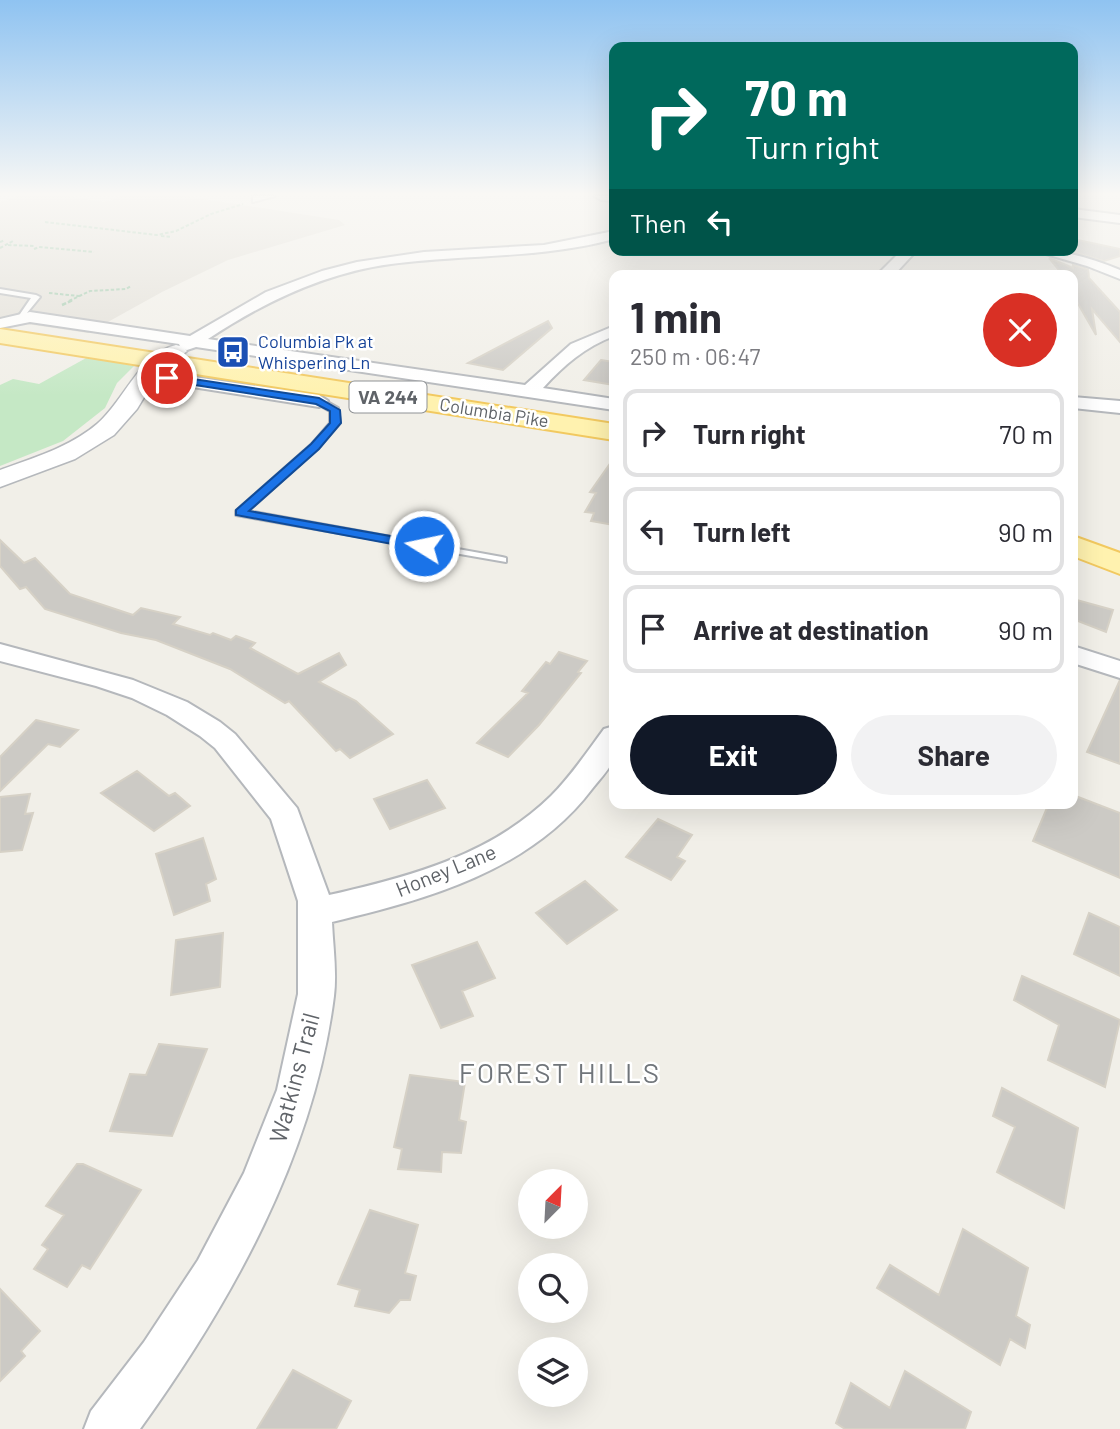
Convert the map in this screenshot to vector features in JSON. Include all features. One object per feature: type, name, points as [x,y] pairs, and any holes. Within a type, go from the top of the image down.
[{"type":"main road","name":"Columbia Pike","points":[[6,325],[168,358],[609,431]]},
{"type":"main road","name":"Columbia Pike","points":[[168,358],[609,417]]},
{"type":"main road","points":[[1078,528],[1120,544]]},
{"type":"main road","points":[[1078,547],[1120,564]]},
{"type":"street","points":[[0,479],[66,454],[106,430],[168,358],[268,295],[329,273],[385,263]]},
{"type":"street","points":[[1093,263],[1120,275]]},
{"type":"street","points":[[6,325],[168,358],[530,391],[609,403]]},
{"type":"street","points":[[530,391],[562,356],[609,333]]},
{"type":"street","points":[[168,358],[167,378],[319,401]]},
{"type":"street","points":[[1078,403],[1120,407]]},
{"type":"street","name":"Watkins Trail","points":[[0,652],[126,686],[185,713],[224,740],[252,767],[273,795],[292,829],[305,865],[315,912],[317,979],[311,1036],[294,1102],[270,1169],[229,1252],[177,1336],[109,1429]]},
{"type":"street","points":[[1078,656],[1120,670]]},
{"type":"street","name":"Honey Lane","points":[[315,912],[378,898],[437,880],[475,864],[515,842],[550,816],[577,788],[609,743]]},
{"type":"lane","points":[[0,291],[36,297],[6,325]]},
{"type":"lane","points":[[319,401],[335,410],[335,423],[315,446],[240,513],[502,560]]},
{"type":"path","points":[[80,296],[90,291],[126,289],[131,286]]},
{"type":"shaded area","points":[[0,263],[222,263],[88,333],[0,320]]},
{"type":"green space","points":[[88,357],[134,366],[117,383],[105,408],[63,441],[0,466],[0,385],[13,379],[39,384]]},
{"type":"building","points":[[1053,263],[1088,269],[1089,278],[1120,312],[1120,342],[1092,309],[1096,335],[1078,304],[1078,270],[1059,270]]},
{"type":"building","points":[[548,321],[552,328],[503,370],[468,363]]},
{"type":"building","points":[[601,360],[609,361],[609,384],[584,380]]},
{"type":"building","points":[[609,465],[609,524],[591,521],[594,513],[585,512],[596,493],[590,492]]},
{"type":"building","points":[[0,540],[24,563],[35,558],[70,594],[133,615],[141,608],[180,617],[173,624],[210,635],[213,633],[231,640],[236,636],[255,643],[250,648],[298,674],[339,653],[346,665],[319,682],[356,701],[393,734],[350,758],[340,749],[336,751],[289,701],[285,703],[230,669],[156,640],[121,633],[45,609],[26,587],[20,589],[0,566]]},
{"type":"building","points":[[1078,600],[1113,610],[1106,632],[1078,621]]},
{"type":"building","points":[[559,652],[587,661],[578,672],[581,673],[539,725],[508,757],[477,743],[528,693],[522,691],[546,662],[550,664]]},
{"type":"building","points":[[1120,680],[1120,764],[1087,752]]},
{"type":"building","points":[[36,720],[78,730],[60,747],[48,744],[0,791],[0,757]]},
{"type":"building","points":[[137,771],[169,796],[175,793],[190,806],[154,831],[101,793]]},
{"type":"building","points":[[427,780],[445,808],[390,829],[374,799]]},
{"type":"building","points":[[30,794],[25,814],[33,813],[22,850],[0,852],[0,797]]},
{"type":"building","points":[[1078,797],[1120,813],[1120,878],[1033,841],[1046,809],[1078,809]]},
{"type":"building","points":[[658,819],[692,835],[677,857],[685,861],[671,880],[626,857]]},
{"type":"building","points":[[203,838],[216,879],[206,884],[210,901],[174,915],[156,854]]},
{"type":"building","points":[[585,881],[617,910],[567,944],[536,913]]},
{"type":"building","points":[[1089,913],[1120,927],[1120,976],[1074,954]]},
{"type":"building","points":[[223,933],[220,987],[171,995],[176,940]]},
{"type":"building","points":[[477,942],[495,978],[462,991],[473,1016],[441,1028],[412,965]]},
{"type":"building","points":[[1022,976],[1120,1020],[1105,1087],[1048,1060],[1059,1025],[1014,1000]]},
{"type":"building","points":[[159,1044],[207,1049],[172,1136],[110,1131],[130,1074],[146,1075]]},
{"type":"building","points":[[410,1075],[465,1082],[459,1120],[466,1122],[461,1153],[442,1152],[441,1172],[398,1169],[402,1149],[394,1147]]},
{"type":"building","points":[[1002,1088],[1078,1128],[1064,1208],[997,1172],[1015,1127],[993,1116]]},
{"type":"building","points":[[77,1164],[83,1164],[141,1190],[90,1269],[82,1265],[67,1287],[34,1269],[48,1249],[42,1245],[64,1215],[46,1206]]},
{"type":"building","points":[[370,1210],[418,1225],[405,1273],[416,1276],[410,1300],[400,1300],[389,1313],[355,1306],[360,1290],[338,1284]]},
{"type":"building","points":[[963,1229],[1028,1268],[1016,1316],[1030,1325],[1025,1348],[1010,1339],[1000,1365],[877,1288],[890,1265],[939,1295]]},
{"type":"building","points":[[0,1289],[40,1331],[21,1351],[25,1356],[0,1381]]},
{"type":"building","points":[[293,1370],[351,1401],[336,1429],[257,1429]]},
{"type":"building","points":[[905,1371],[971,1412],[965,1429],[845,1429],[836,1423],[851,1383],[890,1408]]},
{"type":"place","name":"Columbia Pk at Whispering Ln","points":[[233,352]]},
{"type":"district","name":"FOREST HILLS","points":[[560,1073]]},
{"type":"route","points":[[167,378],[319,401],[335,410],[335,423],[315,446],[240,513],[424,546]]}]
